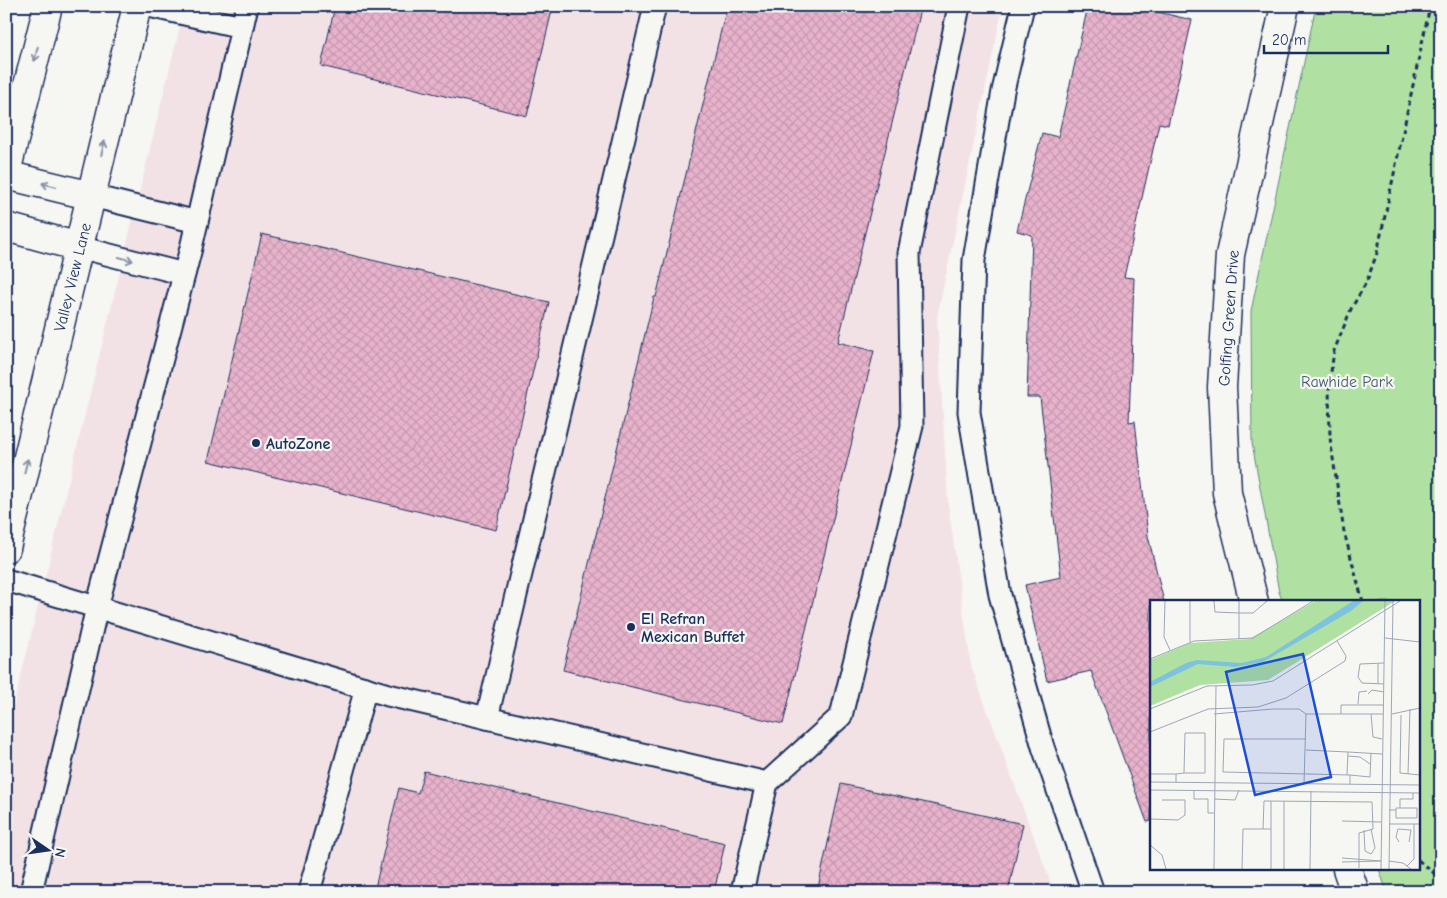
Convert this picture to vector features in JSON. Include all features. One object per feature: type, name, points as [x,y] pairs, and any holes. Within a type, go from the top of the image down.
[{"type":"main road","points":[[48,6],[6,173],[92,196]]},
{"type":"main road","name":"Valley View Lane","points":[[6,548],[137,6]]},
{"type":"main road","name":"Golfing Green Drive","points":[[1254,600],[1227,493],[1223,378],[1230,255],[1285,6]]},
{"type":"main road","points":[[6,228],[79,247]]},
{"type":"main road","points":[[1347,870],[1355,892]]},
{"type":"lane","points":[[149,6],[242,27]]},
{"type":"lane","points":[[30,892],[97,608],[197,222],[247,6]]},
{"type":"lane","points":[[486,718],[655,6]]},
{"type":"lane","points":[[742,892],[768,783],[841,716],[912,426],[909,253],[959,6]]},
{"type":"lane","points":[[1023,6],[1003,91],[974,260],[969,412],[1000,595],[1043,747],[1093,892]]},
{"type":"lane","points":[[92,196],[197,222]]},
{"type":"lane","points":[[79,247],[184,274]]},
{"type":"lane","points":[[6,580],[388,696],[768,783]]},
{"type":"lane","points":[[309,892],[366,688]]},
{"type":"path","points":[[1362,600],[1344,532],[1330,438],[1329,386],[1334,351],[1351,309],[1367,281],[1376,253],[1430,6]]},
{"type":"path","points":[[1420,862],[1441,879]]},
{"type":"shaded area","points":[[185,6],[1003,6],[937,317],[948,504],[971,666],[1054,892],[6,892],[6,737]]},
{"type":"green space","name":"Rawhide Park","points":[[1316,6],[1441,6],[1441,892],[1387,892],[1379,870],[1420,870],[1420,600],[1282,600],[1279,592],[1252,443],[1251,311]]},
{"type":"building","points":[[335,6],[553,6],[527,116],[321,66]]},
{"type":"building","points":[[727,6],[921,6],[838,342],[874,351],[783,724],[563,670]]},
{"type":"building","points":[[1088,6],[1132,6],[1192,20],[1168,125],[1159,123],[1124,277],[1134,278],[1129,422],[1135,421],[1148,536],[1164,600],[1150,600],[1150,821],[1147,822],[1091,671],[1047,681],[1025,585],[1061,577],[1040,397],[1027,397],[1032,235],[1017,231],[1042,133],[1058,137]]},
{"type":"building","points":[[262,234],[549,302],[496,530],[208,461]]},
{"type":"building","points":[[424,771],[725,843],[714,892],[374,892],[399,788],[418,793]]},
{"type":"building","points":[[841,784],[1023,824],[1008,892],[817,892]]},
{"type":"place","name":"AutoZone","points":[[256,443]]},
{"type":"place","name":"El Refran Mexican Buffet","points":[[631,627]]}]
